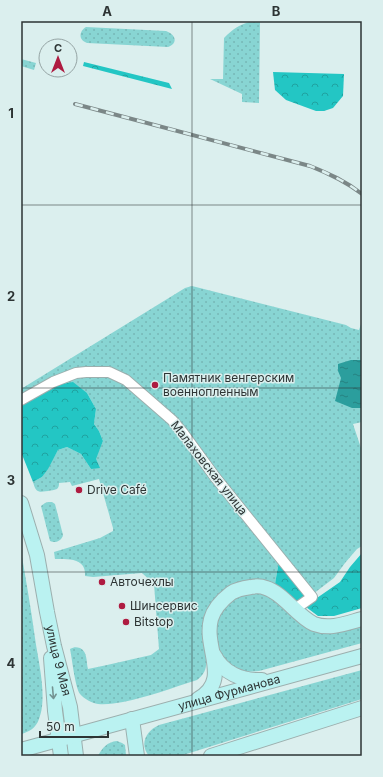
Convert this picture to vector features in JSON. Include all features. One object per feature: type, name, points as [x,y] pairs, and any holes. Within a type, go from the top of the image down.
[{"type":"main road","name":"улица 9 Мая","points":[[21,503],[37,555],[54,646],[70,707],[76,756]]},
{"type":"main road","points":[[194,701],[210,690],[214,682],[216,673],[215,662],[210,644],[209,630],[211,619],[216,608],[224,598],[234,591],[257,586],[266,588],[275,592],[304,618],[315,624],[336,626],[362,619]]},
{"type":"main road","name":"улица 9 Мая","points":[[47,612],[55,711],[61,756]]},
{"type":"main road","points":[[212,651],[217,661],[234,675],[246,679],[275,680]]},
{"type":"main road","name":"улица Фурманова","points":[[21,750],[194,701],[362,656]]},
{"type":"main road","points":[[211,756],[362,708]]},
{"type":"main road","points":[[132,719],[137,756]]},
{"type":"street","name":"Малаховская улица","points":[[21,400],[53,382],[76,373],[108,372],[126,380],[176,424],[220,483],[312,597],[294,609]]},
{"type":"shaded area","points":[[252,21],[260,21],[259,103],[242,102],[242,94],[210,79],[223,79],[224,38],[237,27]]},
{"type":"shaded area","points":[[86,27],[166,31],[172,34],[175,41],[168,47],[87,43],[82,40],[80,35]]},
{"type":"shaded area","points":[[21,59],[36,63],[34,70],[21,66]]},
{"type":"shaded area","points":[[192,286],[346,325],[359,330],[362,321],[362,422],[353,424],[362,451],[362,546],[357,549],[334,578],[313,594],[174,418],[101,369],[21,396],[21,389],[185,288]]},
{"type":"shaded area","points":[[102,374],[116,378],[169,421],[279,561],[275,584],[255,580],[235,583],[222,591],[210,605],[202,627],[206,664],[202,675],[197,680],[142,698],[123,702],[98,704],[91,702],[80,694],[75,679],[70,649],[76,647],[83,650],[86,655],[88,669],[151,655],[159,649],[154,584],[142,573],[93,577],[85,576],[84,567],[81,563],[70,560],[55,559],[54,552],[100,538],[113,531],[99,479],[72,486],[70,482],[59,483],[59,487],[57,489],[42,492],[36,490],[33,482],[42,477],[58,450],[67,447],[81,454],[91,469],[103,441],[94,424],[96,409],[87,393],[56,385],[68,379]]},
{"type":"shaded area","points":[[48,502],[55,504],[63,535],[60,540],[56,542],[50,541],[41,506]]},
{"type":"shaded area","points":[[21,551],[40,668],[43,701],[42,710],[36,725],[29,731],[21,734]]},
{"type":"shaded area","points":[[250,592],[260,593],[269,597],[301,624],[325,632],[339,632],[362,627],[362,643],[259,671],[247,672],[237,668],[228,663],[221,654],[216,641],[216,619],[221,609],[239,595]]},
{"type":"shaded area","points":[[362,670],[362,699],[180,756],[149,756],[146,751],[144,742],[147,734],[159,725]]},
{"type":"shaded area","points":[[117,741],[125,745],[126,755],[98,756],[105,746]]},
{"type":"green space","points":[[84,62],[169,83],[172,89],[83,66]]},
{"type":"green space","points":[[273,72],[344,74],[343,96],[333,108],[324,111],[316,111],[286,100],[275,90]]},
{"type":"green space","points":[[73,382],[87,393],[96,409],[94,424],[103,441],[96,459],[100,468],[91,469],[81,454],[67,447],[58,450],[42,477],[33,482],[21,452],[21,403],[56,385]]},
{"type":"green space","points":[[362,553],[362,608],[334,616],[318,616],[306,607],[340,582]]},
{"type":"green space","points":[[279,561],[307,595],[296,603],[275,584]]},
{"type":"water","points":[[351,360],[362,360],[362,408],[352,408],[335,401],[341,378],[338,371],[338,364]]},
{"type":"railway","points":[[75,104],[310,166],[337,178],[362,194]]},
{"type":"place","name":"Памятник венгерским военнопленным","points":[[155,385]]},
{"type":"place","name":"Drive Café","points":[[79,490]]},
{"type":"place","name":"Авточехлы","points":[[102,582]]},
{"type":"place","name":"Шинсервис","points":[[122,606]]},
{"type":"place","name":"Bitstop","points":[[126,622]]}]
